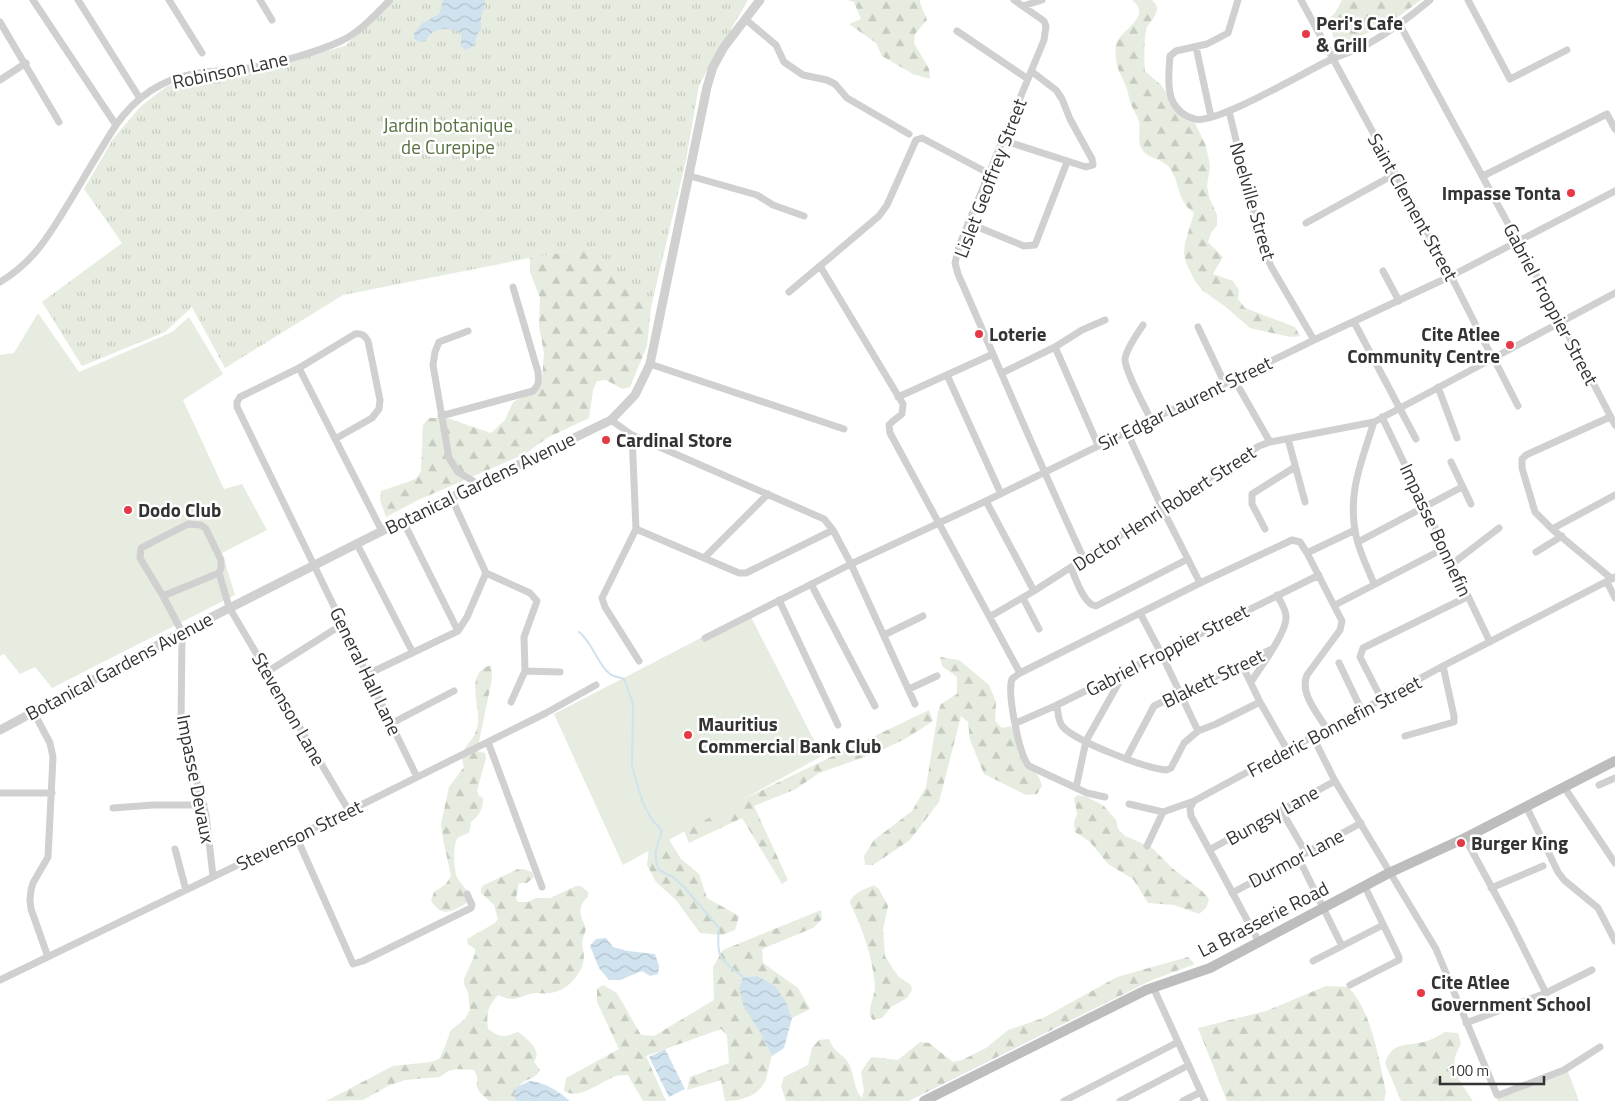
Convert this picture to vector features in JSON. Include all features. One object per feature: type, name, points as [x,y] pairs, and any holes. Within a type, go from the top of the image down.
[{"type":"main road","name":"La Brasserie Road","points":[[924,1101],[1153,987],[1210,968],[1389,873],[1464,838],[1615,761]]},
{"type":"street","points":[[32,0],[116,124]]},
{"type":"street","points":[[78,0],[139,97]]},
{"type":"street","points":[[169,0],[202,53]]},
{"type":"street","points":[[260,0],[272,20]]},
{"type":"street","name":"Robinson Lane","points":[[0,282],[23,266],[38,251],[51,233],[116,124],[124,112],[139,97],[180,77],[250,68],[305,54],[341,41],[367,22],[390,0]]},
{"type":"street","name":"Botanical Gardens Avenue","points":[[0,730],[229,607],[403,520],[611,420],[635,395],[650,364],[707,87],[713,67],[724,47],[760,0]]},
{"type":"street","name":"Lislet Geoffrey Street","points":[[1014,0],[1040,18],[1046,26],[1044,40],[956,253],[955,263],[958,274],[1002,372],[1044,473],[1084,559]]},
{"type":"street","points":[[1023,6],[1042,0]]},
{"type":"street","points":[[1238,0],[1228,33],[1196,47],[1176,51],[1170,56],[1170,92],[1172,102],[1175,108],[1186,116],[1197,120],[1204,120],[1229,111],[1333,58],[1352,52],[1400,25],[1430,0]]},
{"type":"street","name":"Saint Clement Street","points":[[1301,0],[1452,276],[1518,406]]},
{"type":"street","points":[[1468,0],[1510,79],[1567,50]]},
{"type":"street","points":[[745,19],[776,45],[784,62],[803,75],[827,80],[835,84],[847,98],[909,134]]},
{"type":"street","points":[[0,22],[26,63],[59,122]]},
{"type":"street","name":"Gabriel Froppier Street","points":[[1400,25],[1561,321],[1615,425]]},
{"type":"street","points":[[957,31],[1056,90],[1093,164],[1086,167],[1067,162],[1002,140]]},
{"type":"street","points":[[1196,47],[1211,117]]},
{"type":"street","points":[[0,80],[26,63]]},
{"type":"street","name":"Noelville Street","points":[[1229,111],[1262,247],[1272,268],[1314,340]]},
{"type":"street","points":[[1483,176],[1607,114],[1615,129]]},
{"type":"street","points":[[788,292],[879,216],[887,205],[916,140],[922,138],[988,173]]},
{"type":"street","points":[[968,223],[1024,246],[1035,246],[1067,162]]},
{"type":"street","points":[[1306,223],[1395,174]]},
{"type":"street","points":[[690,176],[757,195],[773,205],[804,216]]},
{"type":"street","points":[[1518,242],[1615,191]]},
{"type":"street","name":"Sir Edgar Laurent Street","points":[[705,638],[851,564],[1001,494],[1314,340],[1452,276],[1518,242]]},
{"type":"street","points":[[820,266],[903,404],[902,414],[889,425],[890,433],[1020,672]]},
{"type":"street","points":[[1383,271],[1399,301]]},
{"type":"street","points":[[441,416],[533,391],[537,387],[539,381],[538,372],[513,287]]},
{"type":"street","name":"Doctor Henri Robert Street","points":[[991,616],[1071,568],[1248,452],[1270,442],[1374,422],[1615,293]]},
{"type":"street","points":[[1002,372],[1055,347],[1082,330],[1105,320]]},
{"type":"street","points":[[1354,322],[1416,439]]},
{"type":"street","points":[[1143,325],[1125,359],[1127,370],[1151,420]]},
{"type":"street","points":[[1198,327],[1225,384]]},
{"type":"street","points":[[468,331],[439,342],[434,352],[433,365],[449,458],[458,472],[478,484]]},
{"type":"street","points":[[335,439],[372,418],[379,409],[380,400],[368,341],[360,333],[355,334],[299,368],[335,439],[382,531]]},
{"type":"street","points":[[1055,347],[1098,445]]},
{"type":"street","points":[[898,397],[993,354]]},
{"type":"street","points":[[650,364],[844,429]]},
{"type":"street","name":"General Hall Lane","points":[[299,368],[240,397],[236,402],[237,407],[417,776]]},
{"type":"street","points":[[947,375],[1001,494]]},
{"type":"street","points":[[1234,379],[1270,442]]},
{"type":"street","points":[[1438,387],[1457,438]]},
{"type":"street","points":[[1610,416],[1526,455],[1522,459],[1522,468],[1535,512],[1611,579],[1615,598]]},
{"type":"street","name":"Impasse Bonnefin","points":[[1382,417],[1490,642]]},
{"type":"street","points":[[611,420],[632,435],[824,519],[851,564],[915,704]]},
{"type":"street","points":[[1374,422],[1352,499],[1358,542],[1374,584]]},
{"type":"street","points":[[1127,432],[1162,508],[1200,582]]},
{"type":"street","points":[[632,435],[636,529],[602,598],[605,607],[640,661]]},
{"type":"street","points":[[1288,439],[1305,502]]},
{"type":"street","points":[[1451,462],[1471,504]]},
{"type":"street","points":[[1265,529],[1252,504],[1252,494],[1295,467]]},
{"type":"street","points":[[1358,542],[1462,487]]},
{"type":"street","points":[[704,558],[768,494]]},
{"type":"street","points":[[1552,528],[1615,495]]},
{"type":"street","points":[[451,497],[486,573],[530,593],[537,601],[524,637],[525,671],[512,702]]},
{"type":"street","points":[[986,501],[1034,591]]},
{"type":"street","points":[[403,520],[458,631]]},
{"type":"street","name":"Impasse Devaux","points":[[213,876],[209,831],[204,805],[181,725],[182,632],[140,558],[142,548],[188,524],[200,525],[206,530],[221,560],[219,573],[229,607]]},
{"type":"street","points":[[1452,564],[1499,528]]},
{"type":"street","points":[[636,529],[733,571],[746,573],[832,530]]},
{"type":"street","points":[[1307,553],[1355,530]]},
{"type":"street","points":[[1536,552],[1562,536]]},
{"type":"street","points":[[1105,797],[1076,788],[1029,766],[1022,756],[1016,723],[1011,683],[1015,676],[1200,582],[1292,540],[1300,542],[1307,553],[1342,620],[1342,625],[1331,643],[1304,681],[1306,693],[1327,729]]},
{"type":"street","points":[[357,544],[413,653]]},
{"type":"street","points":[[1335,605],[1445,548]]},
{"type":"street","points":[[1071,568],[1087,602],[1092,606],[1096,606],[1188,559]]},
{"type":"street","points":[[163,596],[219,573]]},
{"type":"street","points":[[368,674],[458,631],[467,617],[486,573]]},
{"type":"street","name":"Gabriel Froppier Street","points":[[1016,723],[1057,705],[1319,575]]},
{"type":"street","name":"Frederic Bonnefin Street","points":[[1163,812],[1194,801],[1443,666],[1611,579]]},
{"type":"street","points":[[811,584],[875,706]]},
{"type":"street","points":[[1251,682],[1283,629],[1286,618],[1285,610],[1277,595]]},
{"type":"street","points":[[1382,700],[1360,656],[1362,648],[1468,597]]},
{"type":"street","points":[[1023,598],[1038,629]]},
{"type":"street","points":[[779,600],[838,725]]},
{"type":"street","name":"Stevenson Lane","points":[[229,607],[349,811]]},
{"type":"street","points":[[1140,613],[1198,731]]},
{"type":"street","points":[[884,635],[923,616]]},
{"type":"street","points":[[267,672],[343,624]]},
{"type":"street","name":"Blakett Street","points":[[1126,759],[1154,706],[1272,649]]},
{"type":"street","points":[[1339,663],[1362,711]]},
{"type":"street","points":[[1242,664],[1260,702],[1288,751]]},
{"type":"street","points":[[1404,736],[1454,722],[1443,666]]},
{"type":"street","points":[[1076,788],[1086,741],[1126,670]]},
{"type":"street","points":[[525,671],[560,672]]},
{"type":"street","points":[[909,689],[937,676]]},
{"type":"street","name":"Stevenson Street","points":[[0,980],[349,811],[546,713],[596,685]]},
{"type":"street","points":[[392,724],[454,691]]},
{"type":"street","points":[[1057,705],[1060,724],[1064,729],[1126,759],[1166,770],[1171,768],[1184,743],[1198,731],[1260,702]]},
{"type":"street","points":[[34,713],[50,743],[53,757],[48,857],[31,890],[30,900],[31,909],[48,957]]},
{"type":"street","points":[[1313,737],[1335,781],[1436,949],[1463,1010],[1466,1023],[1499,1095],[1564,1070],[1600,1047]]},
{"type":"street","points":[[488,742],[542,887]]},
{"type":"street","points":[[1599,785],[1615,778]]},
{"type":"street","name":"Bungsy Lane","points":[[1209,850],[1335,781]]},
{"type":"street","points":[[1564,787],[1615,863]]},
{"type":"street","points":[[0,793],[52,793]]},
{"type":"street","points":[[1194,801],[1190,808],[1191,816],[1259,942]]},
{"type":"street","points":[[1129,804],[1163,812],[1147,846]]},
{"type":"street","points":[[113,808],[153,805],[204,805]]},
{"type":"street","points":[[1526,806],[1558,872],[1564,880],[1598,908],[1615,941]]},
{"type":"street","points":[[1281,810],[1306,853]]},
{"type":"street","name":"Durmor Lane","points":[[1232,893],[1361,823]]},
{"type":"street","points":[[296,836],[353,964],[363,961],[471,908],[472,905],[467,894]]},
{"type":"street","points":[[1464,838],[1512,926],[1546,994]]},
{"type":"street","points":[[176,849],[186,890]]},
{"type":"street","points":[[1298,857],[1342,946]]},
{"type":"street","points":[[1491,888],[1543,866]]},
{"type":"street","points":[[1350,985],[1399,960],[1365,887]]},
{"type":"street","points":[[1313,962],[1383,925]]},
{"type":"street","points":[[1466,1023],[1546,994],[1592,970]]},
{"type":"street","points":[[1153,987],[1206,1101]]},
{"type":"street","points":[[1064,1101],[1178,1042]]},
{"type":"street","points":[[1120,1101],[1189,1065]]},
{"type":"street","points":[[1183,1101],[1201,1092]]},
{"type":"green space","name":"Jardin botanique de Curepipe","points":[[395,0],[748,0],[699,85],[686,160],[651,307],[608,268],[595,247],[343,295],[225,368],[192,307],[165,332],[82,366],[42,302],[122,243],[84,189],[113,139],[141,106],[166,87],[197,77],[257,69],[345,46]]},
{"type":"green space","points":[[848,0],[920,0],[927,20],[915,34],[914,43],[929,69],[930,79],[913,74],[882,56],[876,43],[849,24],[861,19],[854,2]]},
{"type":"green space","points":[[1132,0],[1152,0],[1157,7],[1146,31],[1145,71],[1161,85],[1170,98],[1177,102],[1195,123],[1206,146],[1210,166],[1207,186],[1209,197],[1217,215],[1217,225],[1211,233],[1208,242],[1223,257],[1213,274],[1233,281],[1239,290],[1238,299],[1245,308],[1295,327],[1300,336],[1290,337],[1250,328],[1202,290],[1186,263],[1185,243],[1194,213],[1184,203],[1169,167],[1146,154],[1141,148],[1139,121],[1130,103],[1127,89],[1117,65],[1116,45],[1118,39],[1137,18],[1139,12],[1138,6]]},
{"type":"green space","points":[[1342,0],[1421,0],[1387,25],[1337,46],[1327,20],[1335,13]]},
{"type":"green space","points":[[595,247],[608,268],[651,307],[647,346],[630,387],[622,389],[606,380],[597,381],[593,390],[589,418],[547,438],[525,454],[418,500],[386,517],[380,500],[381,491],[416,479],[421,471],[423,425],[429,418],[447,418],[491,433],[505,420],[513,402],[537,390],[542,381],[544,353],[539,326],[540,298],[530,272],[530,258]]},
{"type":"green space","name":"Dodo Club","points":[[38,313],[79,372],[172,332],[189,317],[223,374],[183,400],[224,489],[242,484],[267,530],[222,553],[235,595],[52,688],[35,667],[20,674],[4,654],[0,656],[0,355],[14,353]]},
{"type":"green space","name":"Mauritius Commercial Bank Club","points":[[749,613],[822,756],[623,865],[554,714]]},
{"type":"green space","points":[[940,657],[959,660],[989,685],[996,702],[995,721],[1002,728],[1011,726],[1026,761],[1039,777],[1042,786],[1037,794],[1026,795],[984,774],[970,740],[968,722],[961,716],[939,802],[910,840],[873,865],[865,865],[864,856],[874,840],[912,811],[926,787],[938,712],[941,704],[957,694],[957,677],[942,666]]},
{"type":"green space","points":[[491,665],[492,679],[477,751],[485,753],[486,758],[477,791],[479,796],[483,798],[482,805],[479,814],[471,822],[469,833],[461,836],[456,841],[454,851],[457,877],[471,896],[470,901],[454,910],[445,912],[436,907],[431,901],[434,892],[446,884],[451,876],[441,824],[449,787],[464,767],[462,760],[464,750],[477,728],[478,711],[475,684],[477,676],[482,669]]},
{"type":"green space","points":[[929,710],[933,721],[905,739],[873,754],[819,773],[796,789],[754,806],[788,880],[782,884],[742,818],[689,843],[683,828]]},
{"type":"green space","points":[[1078,795],[1087,797],[1104,806],[1116,820],[1118,829],[1125,836],[1151,847],[1172,868],[1202,891],[1209,899],[1206,908],[1199,914],[1174,905],[1148,903],[1133,879],[1108,864],[1090,842],[1075,832],[1074,822],[1077,814],[1074,798]]},
{"type":"green space","points":[[651,830],[668,838],[681,859],[699,874],[707,898],[739,916],[735,930],[722,935],[700,933],[676,900],[656,882],[647,865]]},
{"type":"green space","points":[[518,869],[532,872],[534,877],[527,883],[519,883],[516,898],[518,902],[528,902],[536,898],[550,898],[576,886],[581,886],[588,892],[588,897],[580,908],[586,929],[582,942],[584,958],[575,978],[567,986],[551,993],[535,993],[514,999],[498,995],[488,1010],[488,1029],[502,1036],[518,1032],[535,1049],[536,1058],[534,1062],[540,1070],[536,1076],[520,1085],[514,1095],[516,1101],[489,1101],[477,1087],[477,1078],[474,1070],[457,1069],[448,1071],[440,1077],[405,1080],[388,1086],[363,1100],[326,1101],[393,1066],[430,1062],[439,1059],[451,1030],[465,1019],[470,1010],[464,979],[475,954],[475,949],[468,944],[467,939],[495,923],[498,919],[494,905],[481,893],[481,888]]},
{"type":"green space","points":[[874,885],[879,889],[888,906],[883,930],[885,956],[899,977],[911,985],[912,990],[907,998],[891,1007],[882,1018],[873,1020],[870,1009],[875,987],[870,954],[850,903],[856,894]]},
{"type":"green space","points":[[821,910],[822,919],[813,928],[762,949],[763,963],[798,988],[810,1009],[792,1018],[786,1002],[757,976],[743,977],[739,988],[772,1056],[765,1080],[757,1092],[742,1099],[725,1101],[721,1080],[687,1090],[690,1077],[729,1063],[727,1035],[721,1029],[646,1056],[666,1101],[643,1101],[628,1075],[610,1078],[576,1094],[564,1091],[566,1078],[619,1049],[597,1002],[597,989],[603,985],[617,993],[641,1035],[654,1036],[714,1000],[713,967],[723,950]]},
{"type":"green space","points":[[1188,957],[1195,964],[1152,980],[909,1101],[786,1101],[781,1086],[784,1077],[808,1065],[812,1048],[819,1040],[829,1039],[831,1044],[847,1061],[857,1090],[862,1098],[864,1090],[861,1072],[871,1057],[898,1060],[920,1042],[929,1043],[953,1062],[962,1060],[986,1048],[1008,1030],[1043,1018],[1117,977]]},
{"type":"green space","points":[[1326,986],[1348,987],[1363,1009],[1369,1022],[1377,1051],[1386,1092],[1384,1101],[1227,1101],[1198,1028],[1266,1011]]},
{"type":"green space","points":[[1445,1032],[1458,1033],[1461,1044],[1455,1060],[1456,1074],[1473,1101],[1401,1101],[1385,1063],[1388,1056],[1397,1048],[1427,1041]]},
{"type":"green space","points":[[1567,1069],[1579,1101],[1498,1101],[1494,1093]]},
{"type":"water","points":[[443,0],[485,0],[481,16],[481,29],[471,48],[466,50],[461,46],[461,33],[446,29],[436,30],[426,41],[419,42],[414,39],[414,33],[421,24],[439,14]]},
{"type":"water","points":[[606,938],[613,947],[655,954],[659,966],[658,974],[650,976],[642,971],[620,980],[609,980],[599,968],[590,946],[596,939]]},
{"type":"water","points":[[757,976],[775,986],[786,1002],[792,1018],[784,1048],[772,1056],[744,1007],[739,988],[743,977]]},
{"type":"water","points":[[665,1049],[685,1089],[669,1097],[649,1057]]},
{"type":"water","points":[[530,1081],[541,1083],[551,1088],[570,1101],[516,1101],[514,1095],[517,1087]]},
{"type":"waterway","points":[[579,632],[588,642],[606,670],[611,675],[624,679],[633,704],[632,767],[643,803],[651,818],[662,831],[656,854],[659,870],[673,877],[684,887],[719,928],[718,946],[721,957],[743,977]]},
{"type":"place","name":"Peri's Cafe & Grill","points":[[1306,34]]},
{"type":"place","name":"Impasse Tonta","points":[[1571,193]]},
{"type":"place","name":"Loterie","points":[[979,334]]},
{"type":"place","name":"Cite Atlee Community Centre","points":[[1510,345]]},
{"type":"place","name":"Cardinal Store","points":[[606,440]]},
{"type":"place","name":"Dodo Club","points":[[128,510]]},
{"type":"place","name":"Mauritius Commercial Bank Club","points":[[688,735]]},
{"type":"place","name":"Burger King","points":[[1461,843]]},
{"type":"place","name":"Cite Atlee Government School","points":[[1421,993]]}]
